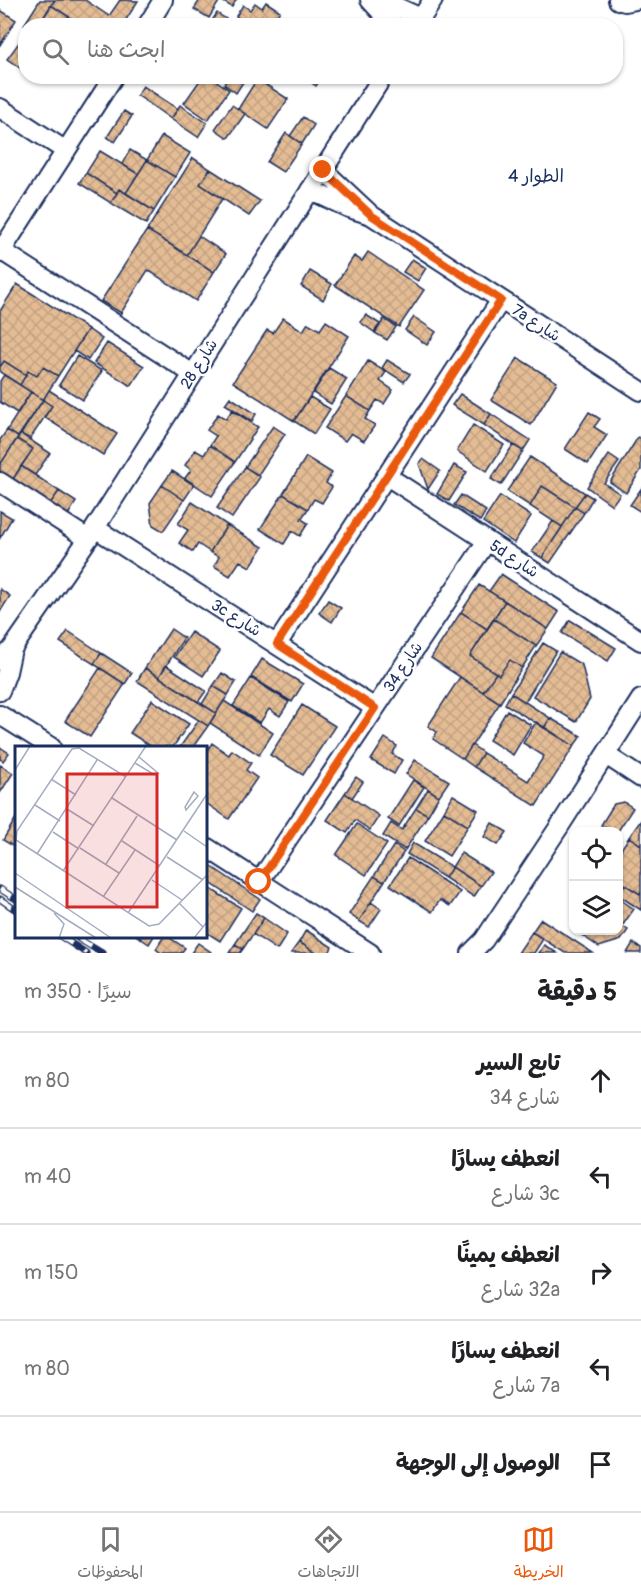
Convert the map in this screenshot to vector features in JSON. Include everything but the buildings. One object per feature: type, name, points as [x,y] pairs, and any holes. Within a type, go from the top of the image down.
[{"type":"street","points":[[152,18],[163,0]]},
{"type":"street","points":[[370,0],[387,18]]},
{"type":"street","points":[[381,0],[412,18]]},
{"type":"street","points":[[422,18],[433,0]]},
{"type":"street","points":[[618,0],[625,2],[636,0]]},
{"type":"street","points":[[109,84],[1,252],[193,374]]},
{"type":"street","name":"شارع 28","points":[[0,691],[7,672],[6,655],[92,534],[378,84]]},
{"type":"street","points":[[0,108],[66,151]]},
{"type":"street","name":"7a شارع","points":[[323,170],[371,215],[641,391]]},
{"type":"street","name":"7a شارع","points":[[310,190],[349,208],[371,215]]},
{"type":"street","points":[[277,644],[501,300]]},
{"type":"street","name":"5d شارع","points":[[387,476],[641,641]]},
{"type":"street","name":"3c شارع","points":[[0,482],[277,644],[375,708]]},
{"type":"street","name":"شارع 34","points":[[259,882],[487,541]]},
{"type":"street","points":[[471,953],[481,946],[641,699]]},
{"type":"street","points":[[0,716],[49,746]]},
{"type":"street","points":[[606,755],[641,778]]},
{"type":"street","points":[[207,848],[370,953]]},
{"type":"railway","points":[[0,889],[15,898]]},
{"type":"railway","points":[[0,899],[15,909]]},
{"type":"railway","points":[[63,938],[86,953]]},
{"type":"railway","points":[[79,939],[102,953]]},
{"type":"district","name":"الطوار 4","points":[[536,176]]},
{"type":"route","points":[[259,882],[375,708],[277,644],[501,300],[371,215],[323,170]]}]
